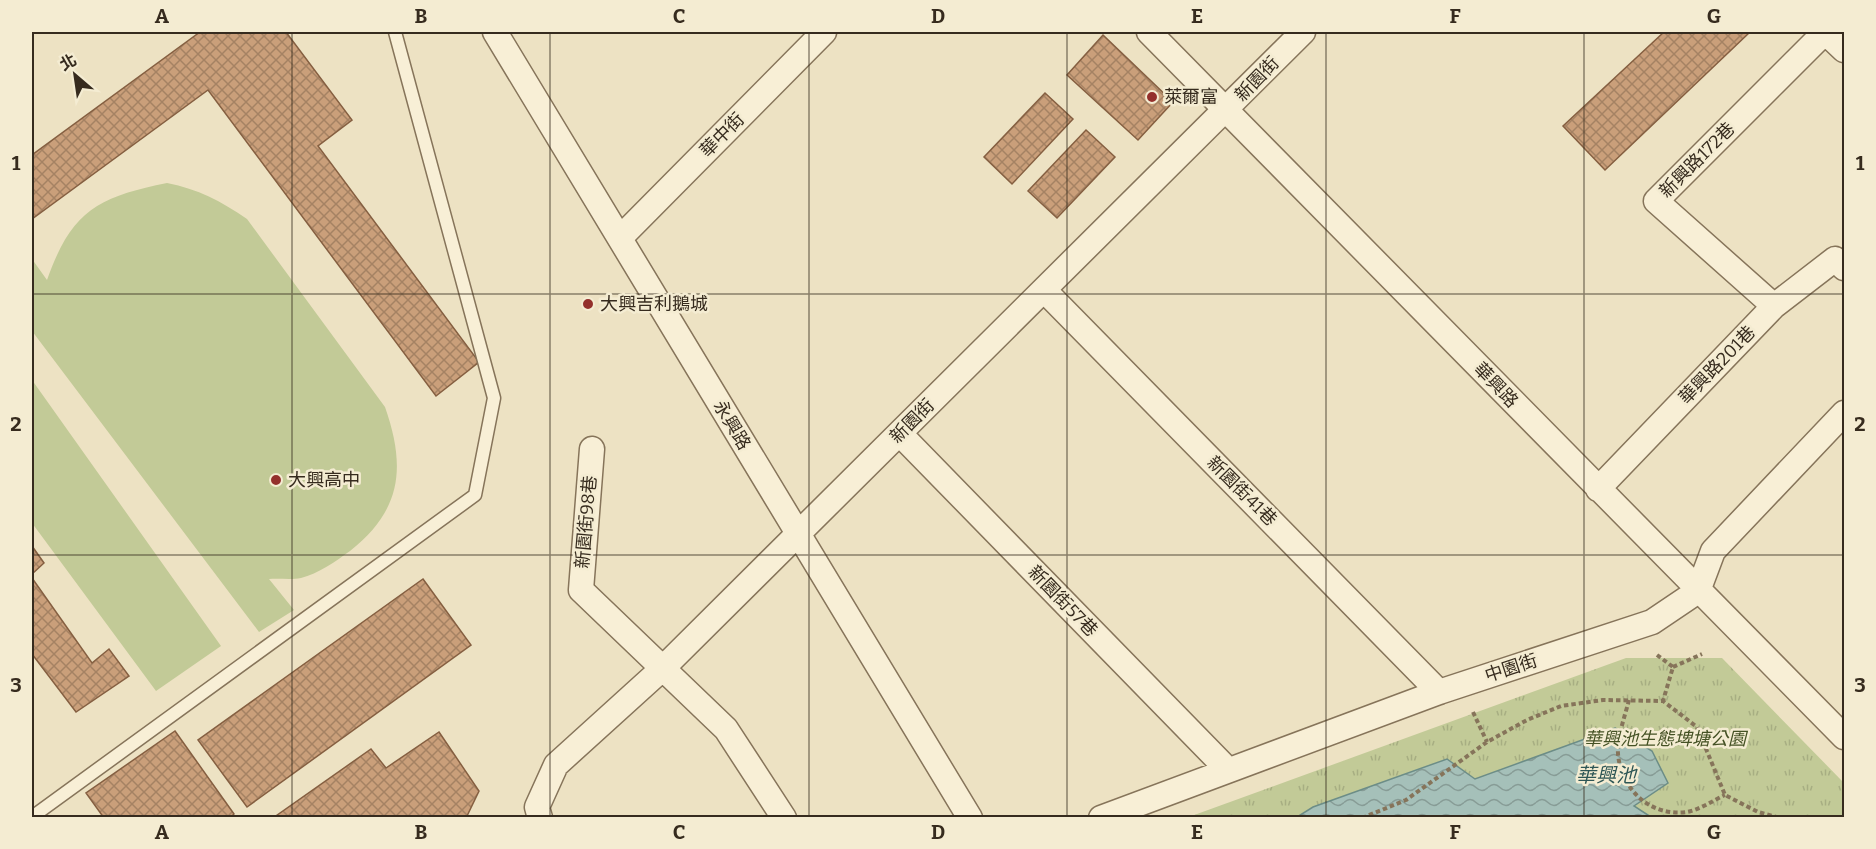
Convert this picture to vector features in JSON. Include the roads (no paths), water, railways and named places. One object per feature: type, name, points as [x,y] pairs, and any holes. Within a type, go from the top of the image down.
[{"type":"street","name":"永興路","points":[[495,32],[797,536],[970,818]]},
{"type":"street","name":"華中街","points":[[620,238],[824,32]]},
{"type":"street","name":"華興路","points":[[1149,32],[1698,591],[1845,737]]},
{"type":"street","name":"新園街","points":[[540,818],[537,807],[556,765],[663,668],[1045,291],[1303,32]]},
{"type":"street","points":[[1825,32],[1845,50]]},
{"type":"street","name":"新興路172巷","points":[[1774,306],[1656,201],[1825,32]]},
{"type":"street","name":"華興路201巷","points":[[1598,489],[1774,306],[1835,259],[1845,268]]},
{"type":"street","name":"新園街41巷","points":[[1045,291],[1439,692]]},
{"type":"street","points":[[1698,591],[1713,551],[1845,413]]},
{"type":"street","name":"新園街57巷","points":[[900,434],[1227,769]]},
{"type":"street","name":"新園街98巷","points":[[592,449],[581,590],[663,668]]},
{"type":"street","name":"中園街","points":[[1101,818],[1227,769],[1439,692],[1652,622],[1698,591]]},
{"type":"street","points":[[663,668],[726,729],[783,817]]},
{"type":"lane","points":[[32,817],[475,495],[494,398],[395,32]]},
{"type":"water","name":"華興池","points":[[1615,728],[1652,751],[1668,783],[1634,806],[1651,817],[1297,817],[1313,807],[1447,759],[1475,779]]},
{"type":"place","name":"萊爾富","points":[[1152,97]]},
{"type":"place","name":"大興吉利鵝城","points":[[588,304]]},
{"type":"place","name":"大興高中","points":[[276,480]]},
{"type":"park label","name":"華興池生態埤塘公園","points":[[1665,739]]}]
